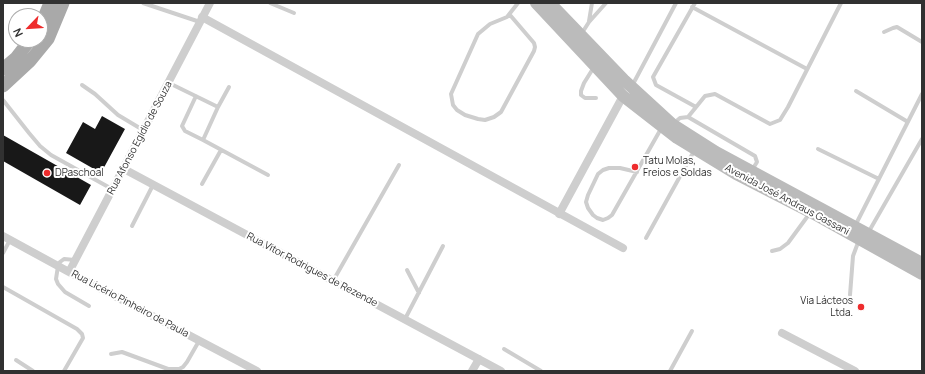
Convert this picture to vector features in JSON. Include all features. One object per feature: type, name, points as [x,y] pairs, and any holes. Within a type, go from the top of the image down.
[{"type":"main road","points":[[3,86],[30,61],[48,39],[63,3]]},
{"type":"main road","name":"Avenida José Andraus Gassani","points":[[536,3],[575,34],[595,65],[628,91],[695,149],[922,263]]},
{"type":"main road","name":"Avenida José Andraus Gassani","points":[[550,3],[575,34],[628,91]]},
{"type":"main road","points":[[3,69],[16,58],[24,48]]},
{"type":"main road","name":"Avenida José Andraus Gassani","points":[[667,125],[716,152],[749,175],[810,213],[858,232],[922,274]]},
{"type":"street","name":"Rua Afonso Egídio de Souza","points":[[69,272],[210,3]]},
{"type":"street","points":[[201,20],[622,248]]},
{"type":"street","points":[[559,214],[628,91]]},
{"type":"street","name":"Rua Vitor Rodrigues de Rezende","points":[[124,169],[479,359],[490,368],[501,371]]},
{"type":"street","name":"Rua Licério Pinheiro de Paula","points":[[7,238],[258,371]]},
{"type":"street","points":[[782,333],[855,371]]},
{"type":"street","points":[[472,371],[479,359]]},
{"type":"lane","points":[[144,3],[201,20]]},
{"type":"lane","points":[[270,3],[294,13]]},
{"type":"lane","points":[[510,14],[534,43],[534,51],[501,112],[494,117],[485,120],[478,120],[457,110],[453,105],[451,94],[478,34],[490,24],[502,20],[510,14],[518,3]]},
{"type":"lane","points":[[589,22],[592,3]]},
{"type":"lane","points":[[575,34],[589,22],[606,3]]},
{"type":"lane","points":[[628,91],[676,3]]},
{"type":"lane","points":[[688,117],[705,96],[715,94],[770,124],[780,120],[808,69],[841,3]]},
{"type":"lane","points":[[696,107],[656,85],[653,77],[693,5],[808,69]]},
{"type":"lane","points":[[884,32],[897,27],[922,42]]},
{"type":"lane","points":[[595,65],[584,83],[581,95],[585,98],[596,98]]},
{"type":"lane","points":[[168,82],[218,107]]},
{"type":"lane","points":[[82,85],[95,94],[118,115],[144,130]]},
{"type":"lane","points":[[203,140],[229,87]]},
{"type":"lane","points":[[856,91],[908,122]]},
{"type":"lane","points":[[850,295],[853,256],[858,232],[878,180],[922,94]]},
{"type":"lane","points":[[196,96],[182,126],[185,131],[268,175]]},
{"type":"lane","points":[[3,100],[29,133],[46,151],[113,190]]},
{"type":"lane","points":[[637,172],[620,168],[609,168],[598,174],[586,202],[592,215],[603,220],[612,215],[667,125],[680,118],[688,117],[755,156],[757,162],[749,175]]},
{"type":"lane","points":[[858,232],[922,139]]},
{"type":"lane","points":[[646,238],[695,149]]},
{"type":"lane","points":[[818,149],[878,180]]},
{"type":"lane","points":[[202,184],[221,150]]},
{"type":"lane","points":[[333,281],[399,165]]},
{"type":"lane","points":[[132,226],[153,184]]},
{"type":"lane","points":[[772,251],[780,249],[788,243],[810,213]]},
{"type":"lane","points":[[3,253],[7,238]]},
{"type":"lane","points":[[405,320],[443,246]]},
{"type":"lane","points":[[75,260],[64,259],[60,262],[56,280],[65,292],[89,306]]},
{"type":"lane","points":[[407,270],[419,293]]},
{"type":"lane","points":[[3,287],[77,329],[82,334],[83,338],[64,371]]},
{"type":"lane","points":[[670,371],[692,331]]},
{"type":"lane","points":[[112,354],[122,352],[168,369],[180,370],[187,362],[200,341]]},
{"type":"lane","points":[[504,349],[541,371]]},
{"type":"lane","points":[[16,360],[33,371]]},
{"type":"building","points":[[102,116],[125,129],[101,173],[66,153],[83,122],[95,129]]},
{"type":"building","name":"DPaschoal","points":[[3,135],[91,185],[80,205],[3,161]]},
{"type":"place","name":"Tatu Molas, Freios e Soldas","points":[[635,167]]},
{"type":"place","name":"DPaschoal","points":[[47,173]]},
{"type":"place","name":"Via Lácteos Ltda.","points":[[861,307]]}]
